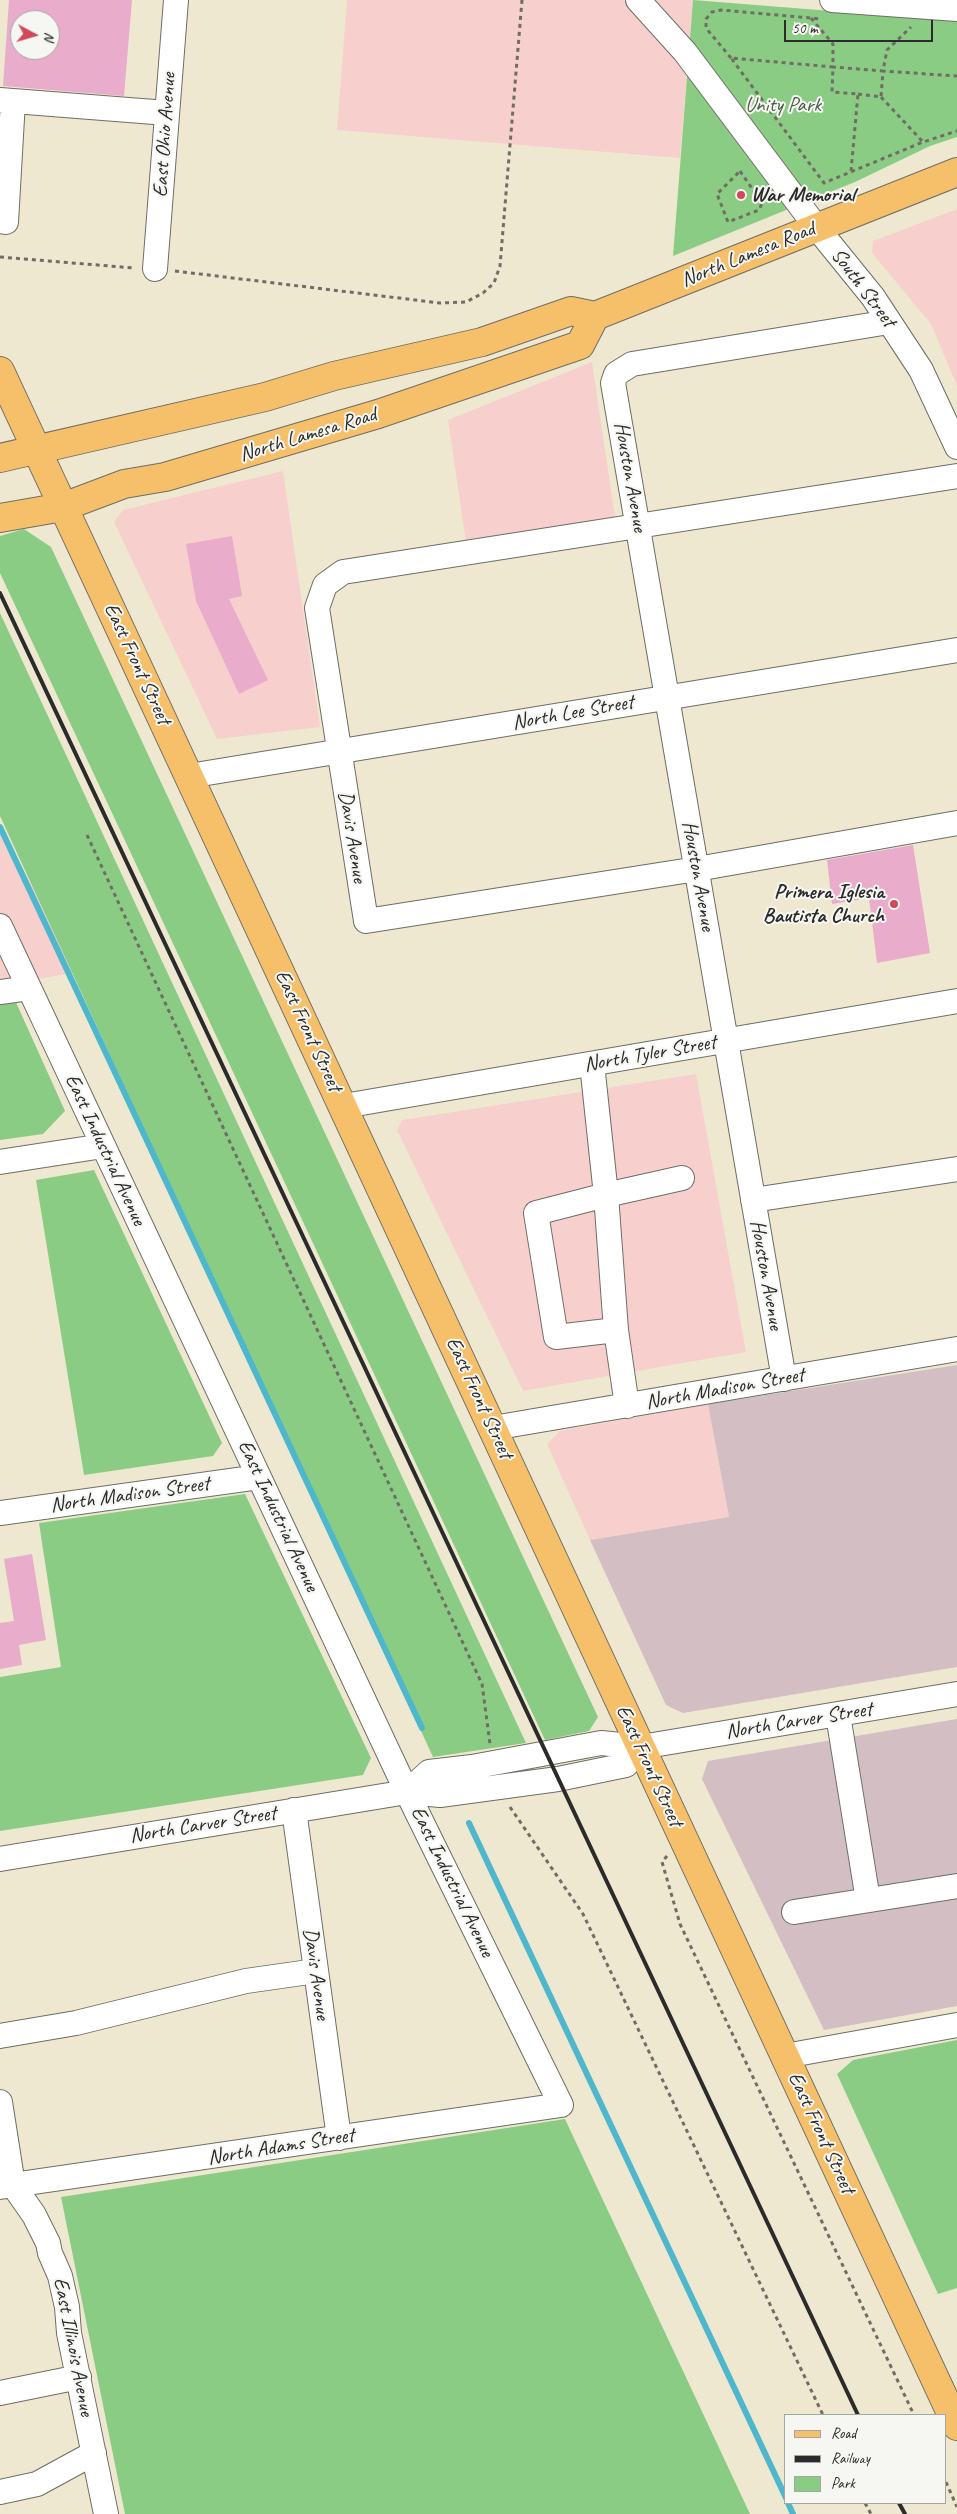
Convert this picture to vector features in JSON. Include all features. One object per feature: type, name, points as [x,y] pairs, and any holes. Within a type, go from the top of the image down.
[{"type":"main road","name":"North Lamesa Road","points":[[0,518],[63,506],[124,484],[165,477],[378,414],[580,345],[595,316],[957,172]]},
{"type":"main road","points":[[0,458],[265,397],[334,376],[482,342],[571,311],[595,316]]},
{"type":"main road","name":"East Front Street","points":[[0,371],[344,1106],[957,2426]]},
{"type":"street","name":"East Ohio Avenue","points":[[155,269],[176,0]]},
{"type":"street","name":"South Street","points":[[638,0],[685,52],[817,228],[873,297],[921,370],[957,447]]},
{"type":"street","points":[[830,10],[865,1],[957,9]]},
{"type":"street","points":[[0,221],[6,222],[6,100],[167,113]]},
{"type":"street","name":"Houston Avenue","points":[[784,1379],[613,383],[616,374],[632,364],[889,322]]},
{"type":"street","name":"Davis Avenue","points":[[697,869],[366,921],[338,753],[317,608],[325,586],[343,572],[957,476]]},
{"type":"street","name":"North Lee Street","points":[[189,776],[957,650]]},
{"type":"street","points":[[697,869],[957,823]]},
{"type":"street","name":"East Industrial Avenue","points":[[0,926],[407,1792],[561,2105]]},
{"type":"street","points":[[0,992],[29,988]]},
{"type":"street","name":"North Tyler Street","points":[[344,1106],[957,1001]]},
{"type":"street","points":[[592,1064],[606,1195],[616,1330],[626,1406]]},
{"type":"street","points":[[0,1162],[103,1146]]},
{"type":"street","points":[[753,1200],[957,1169]]},
{"type":"street","points":[[616,1330],[556,1337],[536,1213],[682,1178]]},
{"type":"street","name":"North Madison Street","points":[[493,1428],[957,1349]]},
{"type":"street","name":"North Madison Street","points":[[0,1513],[259,1477]]},
{"type":"street","name":"North Carver Street","points":[[407,1792],[429,1772],[472,1767],[601,1743],[641,1747],[957,1694]]},
{"type":"street","points":[[838,1715],[868,1900]]},
{"type":"street","name":"North Carver Street","points":[[0,1859],[407,1792],[440,1795],[558,1779],[626,1765],[641,1747]]},
{"type":"street","name":"Davis Avenue","points":[[294,1810],[339,2138]]},
{"type":"street","points":[[794,1912],[957,1886]]},
{"type":"street","points":[[0,2036],[76,2023],[246,1981],[316,1971]]},
{"type":"street","points":[[785,2056],[957,2025]]},
{"type":"street","name":"East Illinois Avenue","points":[[0,2102],[7,2186],[34,2215],[48,2242],[50,2254],[60,2276],[106,2514]]},
{"type":"street","name":"North Adams Street","points":[[7,2186],[561,2105]]},
{"type":"street","points":[[0,2392],[79,2377]]},
{"type":"street","points":[[0,2492],[37,2484],[94,2453]]},
{"type":"path","points":[[0,257],[155,269],[440,303],[466,302],[483,293],[494,283],[500,266],[522,0]]},
{"type":"path","points":[[830,10],[811,18],[712,12],[706,19],[706,28],[731,58],[824,183],[957,130]]},
{"type":"path","points":[[811,18],[833,44],[832,92],[881,97],[923,142]]},
{"type":"path","points":[[881,97],[887,50],[913,25],[905,25]]},
{"type":"path","points":[[731,58],[957,76]]},
{"type":"path","points":[[851,171],[858,94]]},
{"type":"path","points":[[740,172],[762,204],[759,210],[728,222],[718,194],[740,172]]},
{"type":"path","points":[[87,835],[482,1684],[493,1762]]},
{"type":"path","points":[[497,1788],[583,1914],[823,2414]]},
{"type":"path","points":[[684,1839],[662,1862],[680,1924],[914,2414]]},
{"type":"path","points":[[947,2484],[957,2507]]},
{"type":"shaded area","points":[[347,0],[693,0],[680,158],[337,130]]},
{"type":"shaded area","points":[[957,209],[957,386],[931,324],[872,253],[873,241]]},
{"type":"shaded area","points":[[592,362],[615,517],[466,542],[448,420]]},
{"type":"shaded area","points":[[283,471],[320,727],[217,739],[114,522],[123,510]]},
{"type":"shaded area","points":[[0,825],[77,972],[0,986]]},
{"type":"shaded area","points":[[696,1074],[746,1352],[523,1391],[397,1130],[402,1120]]},
{"type":"shaded area","points":[[957,1365],[957,1667],[683,1713],[666,1705],[590,1540],[729,1517],[708,1404]]},
{"type":"shaded area","points":[[708,1404],[729,1517],[590,1540],[547,1444],[560,1431]]},
{"type":"shaded area","points":[[957,1719],[957,2006],[824,2030],[702,1779],[708,1761]]},
{"type":"green space","name":"Unity Park","points":[[693,0],[957,21],[957,137],[930,146],[855,182],[673,256]]},
{"type":"green space","points":[[24,529],[51,547],[598,1717],[589,1731],[545,1740],[0,573],[0,536]]},
{"type":"green space","points":[[0,613],[526,1743],[433,1757],[0,816]]},
{"type":"green space","points":[[14,998],[65,1111],[43,1134],[0,1140],[0,1000]]},
{"type":"green space","points":[[94,1170],[222,1443],[213,1456],[84,1475],[36,1180]]},
{"type":"green space","points":[[245,1494],[371,1758],[363,1775],[0,1831],[0,1677],[61,1667],[39,1523]]},
{"type":"green space","points":[[957,2040],[957,2288],[938,2294],[837,2074],[853,2060]]},
{"type":"green space","points":[[565,2119],[750,2514],[125,2514],[61,2197]]},
{"type":"building","points":[[9,0],[132,0],[124,96],[3,86]]},
{"type":"building","points":[[232,536],[242,596],[229,599],[268,680],[239,694],[196,601],[186,544]]},
{"type":"building","name":"Primera Iglesia Bautista Church","points":[[913,845],[930,953],[877,963],[869,898],[832,904],[827,860]]},
{"type":"building","points":[[32,1554],[46,1640],[19,1645],[22,1665],[0,1669],[0,1623],[14,1621],[4,1559]]},
{"type":"waterway","points":[[0,827],[422,1728]]},
{"type":"waterway","points":[[469,1823],[784,2494]]},
{"type":"waterway","points":[[788,2504],[793,2514]]},
{"type":"railway","points":[[0,593],[858,2414]]},
{"type":"railway","points":[[900,2504],[905,2514]]},
{"type":"place","name":"War Memorial","points":[[741,195]]},
{"type":"place","name":"Primera Iglesia Bautista Church","points":[[894,904]]}]
